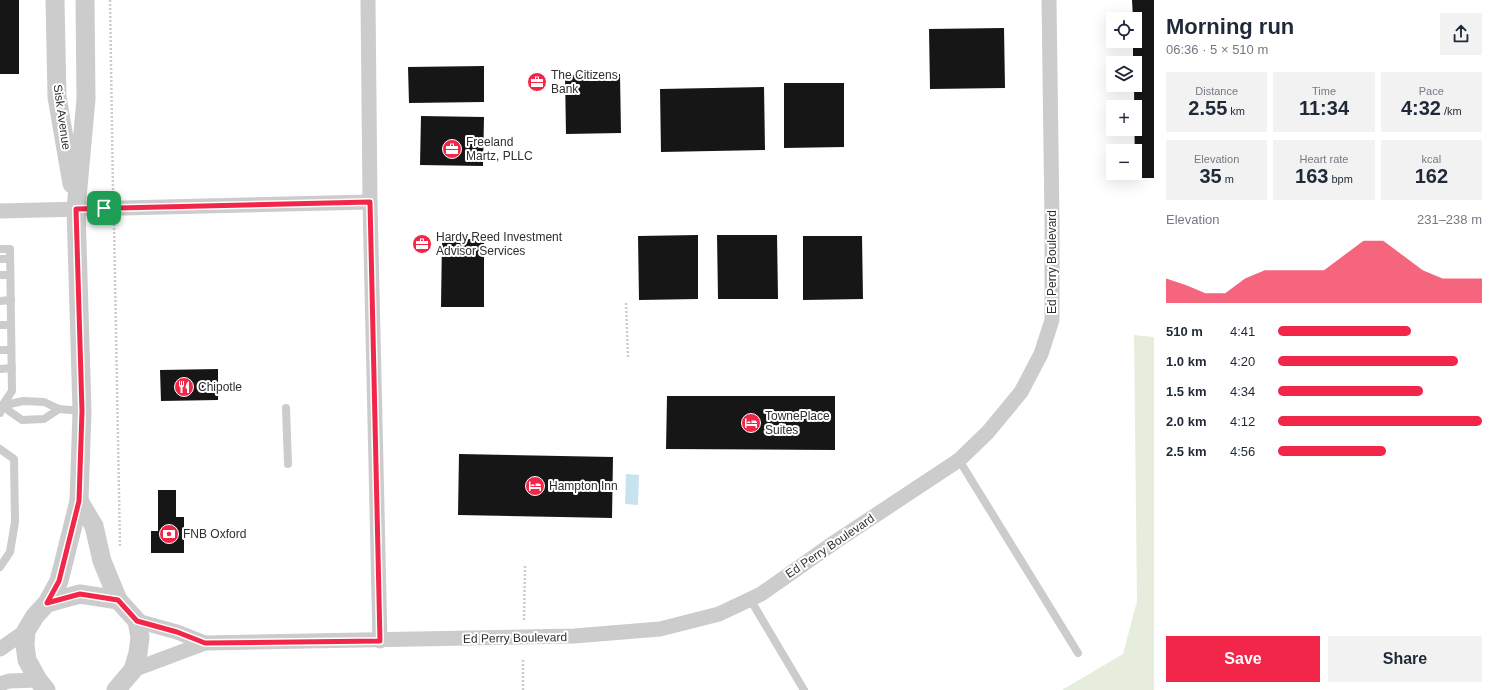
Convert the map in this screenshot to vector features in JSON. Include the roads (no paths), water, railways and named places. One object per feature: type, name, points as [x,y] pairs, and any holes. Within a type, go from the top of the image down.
[{"type":"street","name":"Sisk Avenue","points":[[55,0],[57,97],[76,209]]},
{"type":"street","name":"Sisk Avenue","points":[[26,631],[35,616],[47,603],[59,581],[79,501],[82,411],[76,209],[86,99],[85,0]]},
{"type":"street","points":[[368,0],[370,202],[380,641]]},
{"type":"street","name":"Ed Perry Boulevard","points":[[133,670],[205,643],[380,641],[574,636],[660,629],[719,614],[761,594],[835,542],[959,460],[988,432],[1021,392],[1041,354],[1052,320],[1049,0]]},
{"type":"street","points":[[0,211],[370,202]]},
{"type":"street","points":[[79,501],[94,526],[102,561],[118,600],[137,621],[140,637],[138,653],[133,670],[116,690]]},
{"type":"street","points":[[47,603],[80,594],[118,600]]},
{"type":"street","name":"Ed Perry Boulevard","points":[[137,621],[177,632],[205,643]]},
{"type":"street","points":[[0,649],[26,631]]},
{"type":"street","points":[[26,631],[25,645],[27,660],[42,685]]},
{"type":"street","points":[[0,684],[9,681],[42,685]]},
{"type":"lane","points":[[0,249],[10,249],[12,368],[12,391],[1,408]]},
{"type":"lane","points":[[0,260],[10,259]]},
{"type":"lane","points":[[0,275],[10,275]]},
{"type":"lane","points":[[0,300],[10,300]]},
{"type":"lane","points":[[0,325],[11,325]]},
{"type":"lane","points":[[0,350],[11,350]]},
{"type":"lane","points":[[0,369],[12,368]]},
{"type":"lane","points":[[1,408],[23,401],[44,402],[59,409],[82,411]]},
{"type":"lane","points":[[1,408],[22,420],[44,419],[59,409]]},
{"type":"lane","points":[[286,408],[288,464]]},
{"type":"lane","points":[[0,449],[14,459],[15,522],[10,552],[0,567]]},
{"type":"lane","points":[[959,460],[1078,654]]},
{"type":"lane","points":[[750,599],[804,690]]},
{"type":"water","points":[[626,474],[639,475],[638,505],[625,504]]},
{"type":"place","name":"The Citizens Bank","points":[[537,82]]},
{"type":"place","name":"Freeland Martz, PLLC","points":[[452,149]]},
{"type":"place","name":"Hardy Reed Investment Advisor Services","points":[[422,244]]},
{"type":"place","name":"Chipotle","points":[[184,387]]},
{"type":"place","name":"TownePlace Suites","points":[[751,423]]},
{"type":"place","name":"Hampton Inn","points":[[535,486]]},
{"type":"place","name":"FNB Oxford","points":[[169,534]]}]
